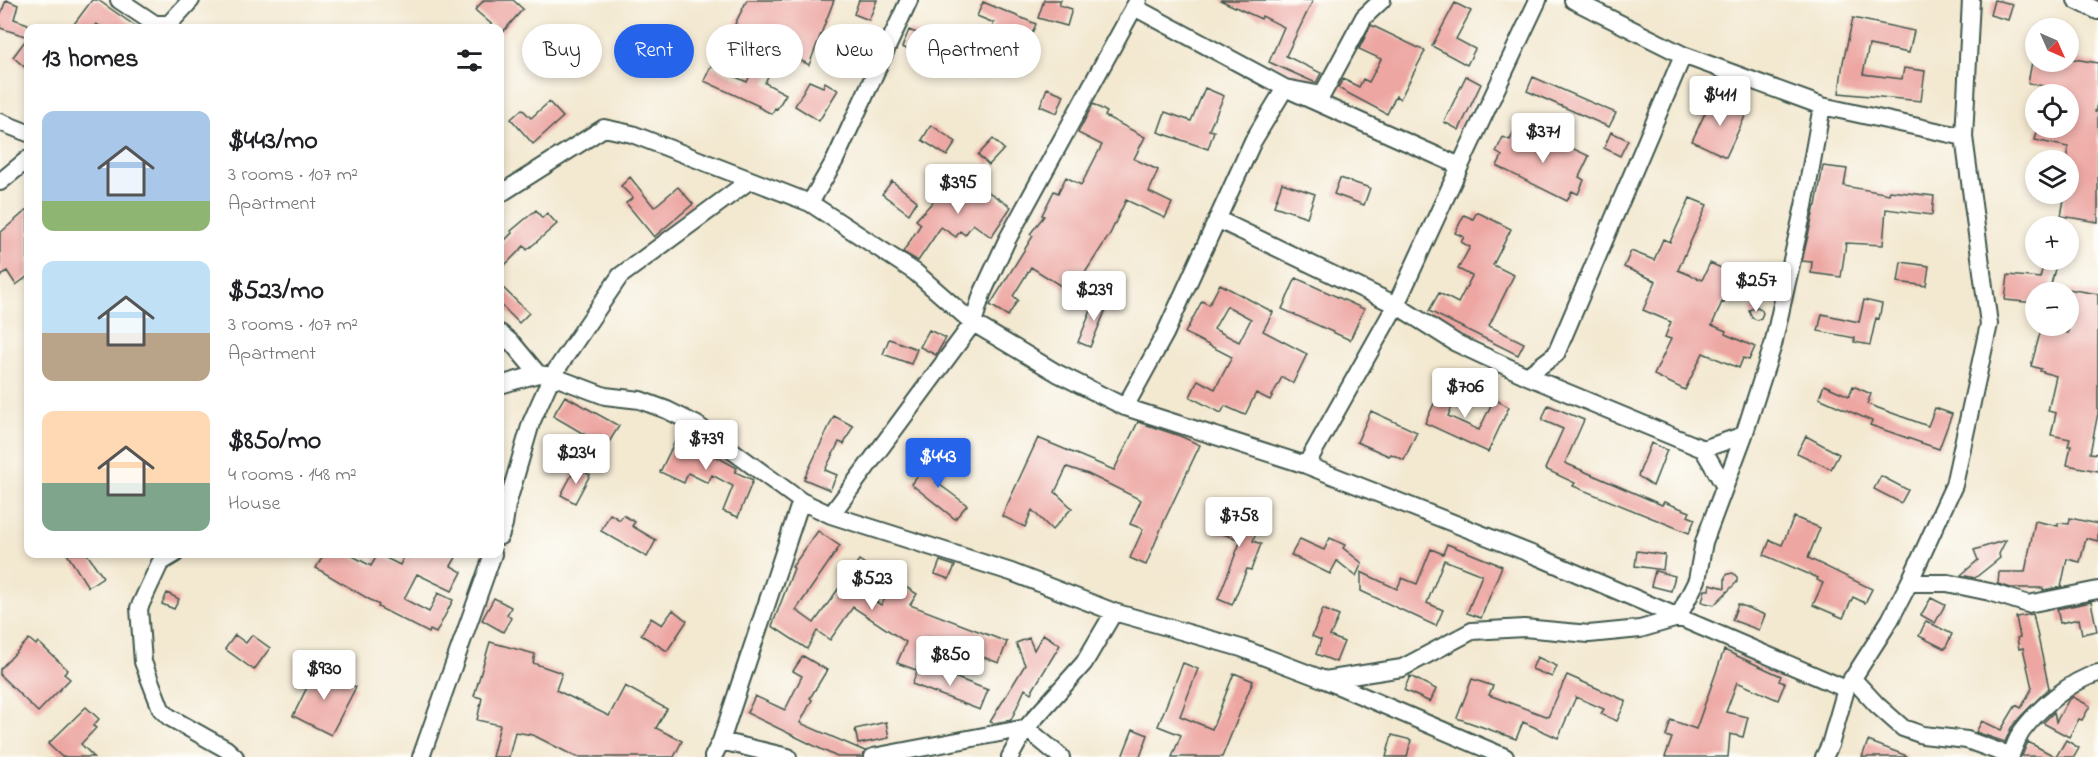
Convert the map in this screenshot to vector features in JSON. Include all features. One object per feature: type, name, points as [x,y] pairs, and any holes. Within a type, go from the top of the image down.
[{"type":"street","points":[[118,0],[150,24]]},
{"type":"street","points":[[169,24],[191,0]]},
{"type":"street","points":[[810,203],[835,160],[909,0]]},
{"type":"street","points":[[1285,88],[1322,95],[1364,17],[1382,0]]},
{"type":"street","points":[[1306,465],[1396,305],[1538,0]]},
{"type":"street","points":[[1573,0],[1683,55],[1822,106],[1964,137]]},
{"type":"street","points":[[1824,757],[1849,684],[1890,620],[1954,485],[1989,324],[1964,137],[1971,0]]},
{"type":"street","points":[[2076,0],[2098,11]]},
{"type":"street","points":[[831,515],[973,323],[982,294],[1007,240],[1136,3],[1285,88],[1460,166]]},
{"type":"street","points":[[1527,376],[1556,354],[1683,55]]},
{"type":"street","points":[[1125,407],[1165,334],[1253,141],[1285,88]]},
{"type":"street","points":[[1325,680],[1402,668],[1472,631],[1524,628],[1589,634],[1640,628],[1678,618],[1696,580],[1704,542],[1744,435],[1773,345],[1804,206],[1822,106]]},
{"type":"street","points":[[0,122],[24,131]]},
{"type":"street","points":[[504,191],[604,128],[632,134],[810,203],[915,272],[973,323],[1057,373],[1125,407],[1306,465],[1534,555],[1653,604],[1678,618],[1849,684],[1903,728],[1923,735],[1967,740],[2010,757],[2021,733],[2044,705],[2088,676],[2098,673]]},
{"type":"street","points":[[0,182],[24,162]]},
{"type":"street","points":[[504,499],[545,375],[620,276],[749,181]]},
{"type":"street","points":[[1217,219],[1396,305],[1456,343],[1527,376],[1703,449],[1724,485]]},
{"type":"street","points":[[504,336],[545,375],[605,396],[640,400],[667,410],[697,426],[801,501],[831,515],[1011,572],[1114,612],[1241,648],[1325,680],[1504,757]]},
{"type":"street","points":[[504,384],[545,375]]},
{"type":"street","points":[[1703,449],[1744,435]]},
{"type":"street","points":[[713,757],[722,741],[801,501]]},
{"type":"street","points":[[168,558],[160,563],[139,608],[143,662],[160,709],[169,717],[226,749],[235,757]]},
{"type":"street","points":[[421,757],[492,558]]},
{"type":"street","points":[[1909,583],[1947,583],[1990,592],[2028,604],[2098,590]]},
{"type":"street","points":[[1010,757],[1026,728],[1084,663],[1114,612]]},
{"type":"street","points":[[873,757],[1026,728]]},
{"type":"street","points":[[1026,728],[1061,757]]},
{"type":"street","points":[[722,741],[788,757]]},
{"type":"building","points":[[6,0],[18,5],[14,19],[28,24],[24,24],[24,36],[0,28],[0,16]]},
{"type":"building","points":[[92,0],[98,0],[132,24],[96,24],[74,24]]},
{"type":"building","points":[[484,0],[513,0],[523,9],[504,31],[504,24],[491,24],[475,10]]},
{"type":"building","points":[[747,0],[834,0],[825,24],[815,24],[815,49],[809,65],[803,62],[803,24],[735,24]]},
{"type":"building","points":[[859,0],[877,0],[869,20],[854,14]]},
{"type":"building","points":[[1044,0],[1061,0],[1059,5],[1072,9],[1067,26],[1038,18]]},
{"type":"building","points":[[1220,0],[1313,0],[1286,56],[1321,73],[1316,83],[1269,62],[1284,27]]},
{"type":"building","points":[[1994,0],[2013,4],[2008,20],[1990,15]]},
{"type":"building","points":[[983,2],[1036,24],[994,24],[977,16]]},
{"type":"building","points":[[1455,3],[1471,11],[1456,39],[1475,49],[1467,65],[1432,46]]},
{"type":"building","points":[[1853,18],[1914,31],[1909,53],[1869,45],[1863,74],[1902,79],[1904,68],[1925,71],[1921,101],[1839,93]]},
{"type":"building","points":[[1371,25],[1425,51],[1400,99],[1396,96],[1387,114],[1338,88],[1343,79],[1359,87],[1363,79],[1369,82],[1381,59],[1359,49]]},
{"type":"building","points":[[906,37],[906,49],[902,47]]},
{"type":"building","points":[[24,42],[24,67],[13,57]]},
{"type":"building","points":[[2079,60],[2098,63],[2098,100],[2095,112],[2098,112],[2098,222],[2079,219],[2079,216],[2061,216],[2063,204],[2079,204],[2079,150],[2068,150],[2068,147],[2035,140],[2036,138],[2079,138],[2079,84],[2028,83],[2030,72],[2079,72]]},
{"type":"building","points":[[1466,76],[1481,84],[1459,130],[1444,122]]},
{"type":"building","points":[[706,77],[738,78],[747,82],[749,78],[767,78],[765,83],[786,94],[772,114],[704,81]]},
{"type":"building","points":[[1533,77],[1616,113],[1609,127],[1527,91]]},
{"type":"building","points":[[809,81],[823,87],[825,82],[838,90],[819,121],[795,106]]},
{"type":"building","points":[[1047,88],[1064,95],[1057,113],[1040,106]]},
{"type":"building","points":[[1205,88],[1224,96],[1209,130],[1214,131],[1208,149],[1158,132],[1165,112],[1191,121]]},
{"type":"building","points":[[1713,96],[1747,112],[1726,157],[1692,141]]},
{"type":"building","points":[[549,102],[563,117],[533,144],[511,119],[522,109],[531,118]]},
{"type":"building","points":[[1093,104],[1107,112],[1105,116],[1145,137],[1134,159],[1158,170],[1149,192],[1172,203],[1165,218],[1126,200],[1110,234],[1072,293],[1031,267],[1013,296],[1018,300],[1008,316],[990,305],[1033,236],[1030,234],[1044,216],[1042,215],[1054,191],[1058,193],[1066,177],[1081,185],[1102,145],[1078,133]]},
{"type":"building","points":[[931,125],[956,142],[947,156],[922,140]]},
{"type":"building","points":[[1515,129],[1558,150],[1561,143],[1589,156],[1579,177],[1584,180],[1578,194],[1572,191],[1567,201],[1497,166],[1502,156],[1496,152],[1503,137],[1510,140]]},
{"type":"building","points":[[1611,132],[1628,140],[1620,156],[1604,148]]},
{"type":"building","points":[[993,139],[1004,149],[989,165],[978,155]]},
{"type":"building","points":[[1823,166],[1847,169],[1844,186],[1889,194],[1890,191],[1934,196],[1932,215],[1886,209],[1883,245],[1846,243],[1841,277],[1811,273],[1812,262],[1802,261]]},
{"type":"building","points":[[960,173],[1011,207],[991,237],[973,224],[965,235],[960,231],[956,237],[941,227],[918,261],[903,252],[921,224],[916,220],[943,191],[946,194]]},
{"type":"building","points":[[630,177],[654,207],[678,187],[693,204],[654,237],[626,203],[633,198],[621,186]]},
{"type":"building","points":[[1340,178],[1370,188],[1364,205],[1334,194]]},
{"type":"building","points":[[892,181],[917,201],[909,214],[882,194]]},
{"type":"building","points":[[1282,183],[1315,194],[1307,217],[1274,206]]},
{"type":"building","points":[[1690,198],[1707,205],[1678,270],[1702,280],[1710,263],[1737,275],[1712,325],[1726,331],[1725,334],[1755,347],[1749,360],[1743,358],[1739,368],[1703,353],[1685,390],[1654,375],[1671,339],[1665,337],[1671,322],[1643,310],[1656,281],[1624,267],[1631,251],[1654,260],[1663,239],[1670,242]]},
{"type":"building","points":[[536,210],[542,218],[547,213],[557,224],[527,250],[524,246],[504,266],[504,241],[512,233],[511,231]]},
{"type":"building","points":[[24,212],[24,279],[16,285],[7,271],[0,277],[0,233]]},
{"type":"building","points":[[1477,212],[1511,229],[1493,265],[1514,275],[1489,326],[1524,343],[1518,355],[1429,311],[1439,293],[1458,303],[1472,276],[1458,269],[1470,247],[1461,242],[1464,237],[1455,233],[1464,215],[1473,219]]},
{"type":"building","points":[[1901,262],[1929,266],[1926,286],[1898,282]]},
{"type":"building","points":[[2042,270],[2055,270],[2052,282],[2025,282],[2025,302],[2005,300],[2008,275],[2040,278]]},
{"type":"building","points":[[1296,278],[1364,309],[1350,340],[1282,309]]},
{"type":"building","points":[[1220,284],[1273,312],[1263,331],[1307,354],[1293,383],[1282,377],[1270,400],[1256,393],[1245,415],[1225,406],[1221,413],[1190,397],[1198,380],[1215,389],[1232,357],[1185,333],[1202,301],[1209,305]],"holes":[[[1227,306],[1251,319],[1239,342],[1214,329]]]},
{"type":"building","points":[[504,289],[529,313],[519,323],[504,308]]},
{"type":"building","points":[[2079,291],[2098,294],[2098,413],[2090,453],[2098,454],[2098,471],[2067,465],[2070,439],[2051,435],[2056,413],[2048,411],[2056,376],[2031,366],[2039,336],[2079,336]]},
{"type":"building","points":[[1097,296],[1109,302],[1090,347],[1078,342]]},
{"type":"building","points":[[1864,300],[1882,304],[1879,319],[1876,318],[1870,345],[1854,342],[1855,338],[1818,331],[1822,314],[1859,322]]},
{"type":"building","points":[[1757,307],[1763,313],[1757,320],[1752,318],[1749,310]]},
{"type":"building","points":[[929,330],[946,338],[936,355],[920,347]]},
{"type":"building","points":[[889,339],[917,349],[911,364],[883,354]]},
{"type":"building","points":[[1446,378],[1462,385],[1448,416],[1479,430],[1494,399],[1509,407],[1488,452],[1425,423]]},
{"type":"building","points":[[1824,385],[1849,396],[1853,386],[1871,394],[1867,404],[1928,426],[1935,408],[1952,414],[1939,449],[1870,425],[1872,421],[1819,398]]},
{"type":"building","points":[[565,396],[619,426],[606,447],[553,416]]},
{"type":"building","points":[[1548,405],[1584,420],[1565,463],[1662,505],[1664,502],[1690,512],[1688,516],[1695,519],[1689,533],[1573,486],[1575,483],[1545,469],[1563,429],[1542,420]]},
{"type":"building","points":[[1371,411],[1417,432],[1404,460],[1357,442]]},
{"type":"building","points":[[834,416],[853,426],[844,444],[839,442],[825,470],[837,475],[830,490],[804,479]]},
{"type":"building","points":[[1138,422],[1200,445],[1146,565],[1130,558],[1143,529],[1130,524],[1141,500],[1088,474],[1067,467],[1055,492],[1072,508],[1052,530],[1032,510],[1025,527],[1002,516],[1038,438],[1114,470]]},
{"type":"building","points":[[678,435],[737,468],[735,472],[753,480],[738,517],[723,511],[733,486],[712,475],[708,483],[688,473],[684,483],[660,472]]},
{"type":"building","points":[[1806,436],[1839,454],[1831,469],[1797,453]]},
{"type":"building","points":[[1651,443],[1667,450],[1653,486],[1638,476]]},
{"type":"building","points":[[932,458],[947,470],[936,482],[967,505],[955,519],[911,484]]},
{"type":"building","points":[[576,467],[590,475],[575,503],[561,495]]},
{"type":"building","points":[[1881,476],[1908,490],[1901,503],[1874,489]]},
{"type":"building","points":[[1250,502],[1265,507],[1253,541],[1261,544],[1251,570],[1247,569],[1232,605],[1218,599],[1241,540],[1208,529],[1213,513],[1243,524]]},
{"type":"building","points":[[610,514],[620,520],[623,515],[635,522],[632,526],[656,540],[647,557],[601,531]]},
{"type":"building","points":[[1794,517],[1820,528],[1808,558],[1872,589],[1865,603],[1853,597],[1843,618],[1813,605],[1823,583],[1817,580],[1818,578],[1764,555],[1770,540],[1782,545]]},
{"type":"building","points":[[2070,518],[2098,524],[2098,541],[2086,538],[2080,562],[2067,559],[2061,587],[2043,590],[2043,588],[2011,588],[1998,584],[1999,572],[2025,572],[2035,521],[2058,526],[2058,523],[2069,524]]},
{"type":"building","points":[[818,531],[840,546],[796,610],[814,623],[859,560],[874,570],[859,591],[881,605],[896,581],[917,594],[910,605],[1007,642],[999,663],[929,637],[916,670],[897,663],[906,642],[853,607],[830,640],[817,631],[807,649],[772,626],[794,568],[792,567]]},
{"type":"building","points":[[1330,538],[1345,545],[1343,548],[1362,563],[1356,576],[1337,561],[1330,574],[1291,555],[1300,539],[1324,550]]},
{"type":"building","points":[[2006,540],[1999,554],[2000,558],[1975,578],[1961,575],[1978,560],[1974,550]]},
{"type":"building","points":[[1447,544],[1502,566],[1481,618],[1467,613],[1482,575],[1444,560],[1427,603],[1443,610],[1436,626],[1361,591],[1361,572],[1397,589],[1402,578],[1417,584],[1431,549],[1443,554]]},
{"type":"building","points":[[1637,551],[1665,555],[1663,570],[1635,566]]},
{"type":"building","points":[[70,558],[90,558],[103,577],[88,587]]},
{"type":"building","points":[[322,558],[356,558],[371,566],[376,558],[386,558],[400,565],[403,558],[456,558],[451,566],[462,572],[452,591],[417,574],[404,599],[429,612],[438,593],[453,600],[436,633],[430,630],[429,633],[378,607],[379,605],[316,568]]},
{"type":"building","points":[[940,561],[955,566],[949,579],[935,574]]},
{"type":"building","points":[[1655,571],[1675,576],[1671,591],[1651,586]]},
{"type":"building","points":[[1733,573],[1737,577],[1737,582],[1714,605],[1702,602],[1705,590],[1709,590],[1710,584],[1725,588],[1725,577]]},
{"type":"building","points":[[167,593],[179,599],[174,609],[162,604]]},
{"type":"building","points":[[494,598],[511,607],[507,615],[511,618],[503,632],[482,620]]},
{"type":"building","points":[[1931,598],[1945,605],[1935,623],[1921,615]]},
{"type":"building","points":[[2091,602],[2097,631],[2082,634],[2079,619],[2060,623],[2057,609]]},
{"type":"building","points":[[1738,604],[1765,615],[1759,630],[1732,620]]},
{"type":"building","points":[[1323,609],[1339,616],[1330,636],[1344,642],[1336,662],[1316,654],[1321,640],[1312,636]]},
{"type":"building","points":[[673,610],[687,621],[667,651],[641,635],[651,618],[662,625]]},
{"type":"building","points":[[2033,614],[2049,688],[2011,728],[2005,742],[1976,732],[1982,721],[2001,730],[2016,705],[2021,708],[2032,688],[2023,648],[2019,649],[2017,638],[2020,637],[2016,617]]},
{"type":"building","points":[[1926,621],[1952,634],[1945,649],[1919,636]]},
{"type":"building","points":[[1043,634],[1060,645],[1031,693],[1025,689],[1011,720],[990,722],[1025,665],[1016,643],[1029,638],[1034,650]]},
{"type":"building","points":[[235,635],[246,643],[252,635],[270,648],[254,670],[225,649]]},
{"type":"building","points":[[29,639],[36,645],[38,642],[68,670],[64,674],[70,679],[38,712],[0,675],[0,669]]},
{"type":"building","points":[[490,642],[535,654],[533,663],[562,673],[556,690],[609,716],[625,686],[667,709],[656,728],[682,741],[674,757],[576,757],[533,735],[515,732],[509,757],[492,757],[500,725],[477,720],[482,698],[474,696]]},
{"type":"building","points":[[1724,650],[1781,676],[1779,681],[1785,683],[1778,700],[1737,682],[1726,712],[1748,717],[1743,737],[1730,734],[1728,757],[1665,757],[1672,738],[1666,736],[1671,720],[1696,729]]},
{"type":"building","points":[[803,656],[827,670],[810,698],[812,700],[800,723],[865,751],[863,757],[837,757],[747,713],[755,696],[785,710],[802,676],[793,671]]},
{"type":"building","points":[[1537,657],[1557,666],[1552,677],[1532,669]]},
{"type":"building","points":[[1183,663],[1198,669],[1180,716],[1212,729],[1234,673],[1253,681],[1222,757],[1172,757],[1181,735],[1158,726]]},
{"type":"building","points":[[920,664],[988,690],[980,710],[912,684]]},
{"type":"building","points":[[317,667],[356,687],[331,735],[293,716]]},
{"type":"building","points":[[1567,675],[1626,701],[1617,721],[1601,714],[1604,709],[1576,697],[1558,738],[1523,722],[1516,739],[1457,718],[1472,679],[1493,686],[1489,695],[1548,717]]},
{"type":"building","points":[[1410,676],[1436,689],[1430,702],[1404,690]]},
{"type":"building","points":[[2073,697],[2090,706],[2082,720],[2079,719],[2069,737],[2043,723],[2054,712],[2056,722],[2068,701]]},
{"type":"building","points":[[86,707],[99,719],[93,726],[96,728],[81,744],[94,757],[62,757],[48,744]]},
{"type":"building","points":[[886,722],[889,738],[858,744],[855,729]]},
{"type":"building","points":[[1133,729],[1148,735],[1140,757],[1122,757]]},
{"type":"building","points":[[1392,735],[1411,740],[1407,757],[1386,757]]},
{"type":"building","points":[[2066,740],[2079,748],[2074,757],[2056,757]]},
{"type":"building","points":[[1868,741],[1907,756],[1907,757],[1862,757]]},
{"type":"building","points":[[2028,742],[2056,757],[2022,756]]}]
